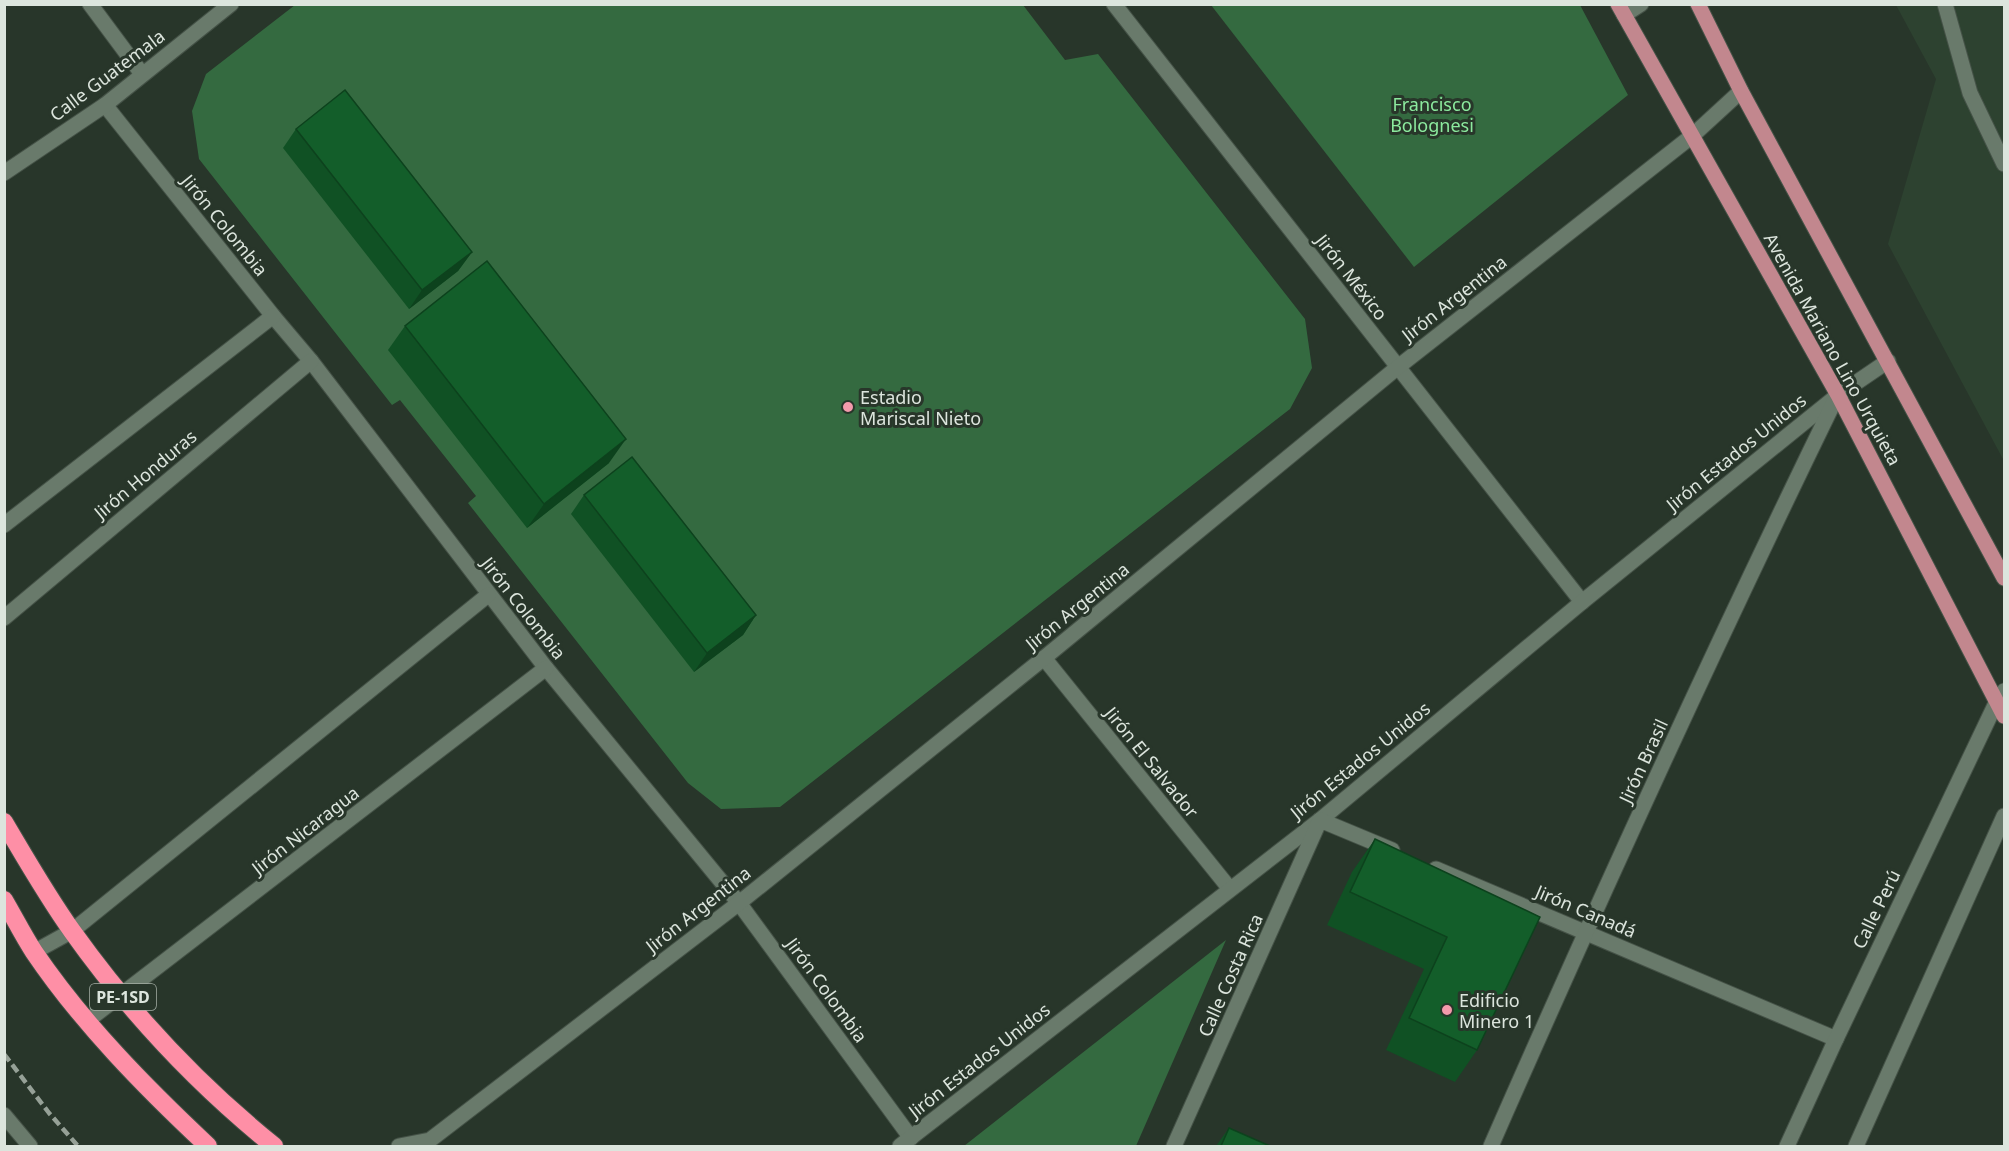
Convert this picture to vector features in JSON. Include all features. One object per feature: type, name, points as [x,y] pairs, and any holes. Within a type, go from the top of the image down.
[{"type":"highway","name":"PE-1SD","points":[[4,822],[38,880],[72,931],[122,995],[162,1042],[205,1086],[274,1146]]},
{"type":"highway","name":"PE-1SD","points":[[4,900],[34,952],[87,1021],[175,1116],[207,1146]]},
{"type":"main road","points":[[1698,4],[1742,91],[2004,578]]},
{"type":"main road","name":"Avenida Mariano Lino Urquieta","points":[[1621,10],[1838,395],[2001,696],[2004,716]]},
{"type":"street","points":[[90,4],[142,74]]},
{"type":"street","name":"Calle Guatemala","points":[[4,173],[105,105],[231,4]]},
{"type":"street","name":"Jirón México","points":[[1114,4],[1582,602]]},
{"type":"street","points":[[1621,10],[1641,4]]},
{"type":"street","points":[[1945,4],[1970,93],[2004,164]]},
{"type":"street","name":"Jirón Argentina","points":[[399,1146],[429,1143],[739,903],[1044,658],[1398,367],[1692,135],[1742,91]]},
{"type":"street","name":"Jirón Colombia","points":[[105,105],[311,361],[488,595],[739,903],[906,1142]]},
{"type":"street","points":[[4,525],[273,316]]},
{"type":"street","name":"Jirón Honduras","points":[[4,618],[311,361]]},
{"type":"street","name":"Jirón Estados Unidos","points":[[906,1142],[1320,820],[1582,602],[1838,395],[1888,361]]},
{"type":"street","name":"Jirón Brasil","points":[[1491,1146],[1585,931],[1773,528],[1838,395]]},
{"type":"street","points":[[34,952],[72,931],[488,595]]},
{"type":"street","name":"Jirón El Salvador","points":[[1044,658],[1230,889]]},
{"type":"street","name":"Jirón Nicaragua","points":[[87,1021],[546,668]]},
{"type":"street","name":"Calle Perú","points":[[1787,1146],[2001,696]]},
{"type":"street","points":[[1856,1146],[2004,816]]},
{"type":"street","name":"Jirón Canadá","points":[[1320,820],[1836,1039]]},
{"type":"street","name":"Calle Costa Rica","points":[[1174,1146],[1320,820]]},
{"type":"street","points":[[4,1116],[30,1146]]},
{"type":"shaded area","points":[[1896,5],[2004,5],[2004,461],[1888,244],[1936,79]]},
{"type":"green space","name":"Estadio Mariscal Nieto","points":[[295,5],[1023,5],[1065,60],[1098,54],[1305,319],[1312,368],[1290,409],[780,807],[721,809],[688,783],[468,503],[476,496],[400,400],[392,405],[199,159],[192,111],[206,74]]},
{"type":"green space","name":"Francisco Bolognesi","points":[[1211,5],[1580,5],[1628,95],[1414,267]]},
{"type":"green space","points":[[1226,940],[1136,1146],[964,1146]]},
{"type":"building","points":[[345,90],[472,252],[422,290],[296,129]]},
{"type":"building","points":[[487,261],[626,439],[544,504],[405,326]]},
{"type":"building","points":[[632,457],[756,615],[707,653],[584,495]]},
{"type":"building","points":[[1375,839],[1540,917],[1477,1050],[1409,1018],[1447,937],[1350,892]]},
{"type":"building","points":[[1229,1128],[1270,1146],[1221,1146]]},
{"type":"railway","points":[[4,1054],[49,1113],[78,1146]]},
{"type":"place","name":"Estadio Mariscal Nieto","points":[[848,407]]},
{"type":"place","name":"Edificio Minero 1","points":[[1447,1010]]}]
